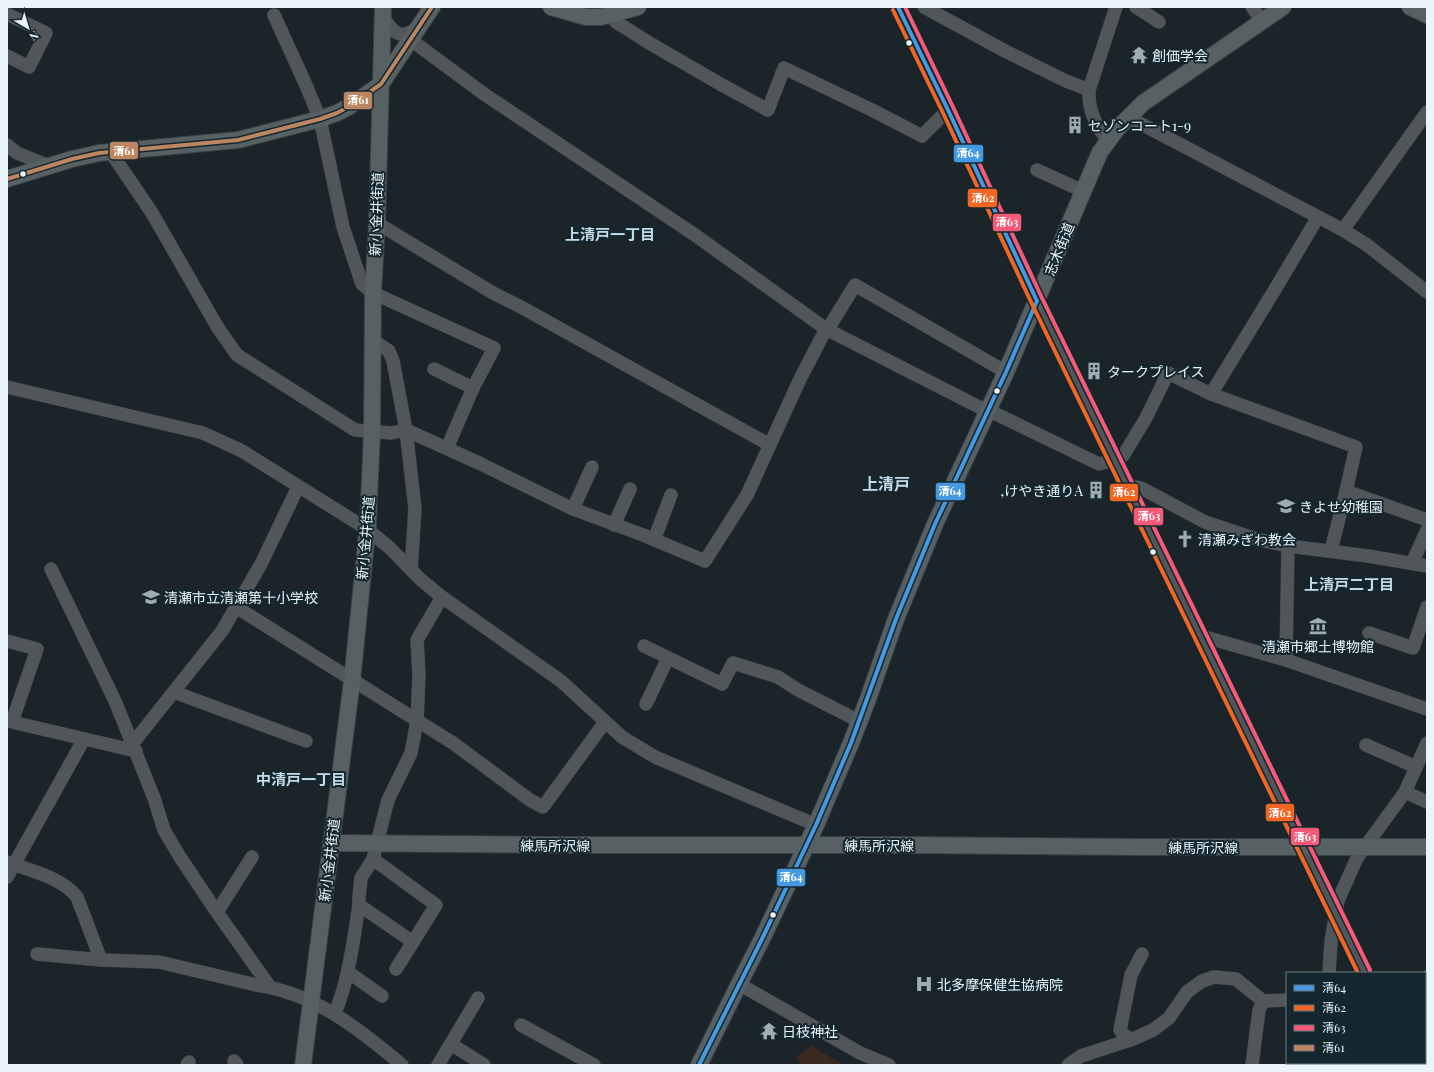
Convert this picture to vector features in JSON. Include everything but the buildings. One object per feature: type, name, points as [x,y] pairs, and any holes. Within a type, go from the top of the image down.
[{"type":"main road","points":[[7,179],[72,159],[110,151],[238,140],[320,119],[337,113],[350,106],[381,84],[432,7]]},
{"type":"main road","points":[[551,7],[586,17],[612,15],[638,7]]},
{"type":"main road","name":"志木街道","points":[[699,1065],[762,939],[816,825],[859,720],[914,573],[935,524],[1006,372],[1100,152],[1117,128],[1143,103],[1283,7]]},
{"type":"main road","points":[[1410,7],[1427,14]]},
{"type":"main road","name":"新小金井街道","points":[[303,1065],[352,681],[367,529],[372,432],[374,341],[373,293],[377,223],[383,12]]},
{"type":"main road","name":"練馬所沢線","points":[[331,843],[1427,847]]},
{"type":"street","points":[[898,7],[1037,301],[1116,460],[1365,972]]},
{"type":"street","points":[[924,7],[1005,51],[1066,81],[1089,90]]},
{"type":"street","points":[[1109,140],[1099,128],[1088,100],[1089,90],[1116,7]]},
{"type":"street","points":[[1136,7],[1159,22]]},
{"type":"street","points":[[1252,7],[1262,21]]},
{"type":"street","points":[[383,12],[392,31],[398,34],[405,35],[412,32],[422,24]]},
{"type":"street","points":[[7,14],[46,33],[29,67],[7,56]]},
{"type":"street","points":[[274,15],[320,119],[343,227],[362,284],[373,293],[494,348],[473,388],[447,448]]},
{"type":"street","points":[[612,15],[616,22],[651,44],[768,110],[784,68],[872,110],[922,136],[948,110]]},
{"type":"street","points":[[411,40],[484,94],[695,234],[826,329],[981,408],[1099,464],[1116,460],[1123,456],[1146,418],[1168,373],[1211,394],[1356,447],[1331,550]]},
{"type":"street","points":[[1343,230],[1427,112]]},
{"type":"street","points":[[1128,117],[1343,230],[1367,245],[1427,292]]},
{"type":"street","points":[[7,145],[17,153],[49,166]]},
{"type":"street","points":[[110,151],[152,213],[218,328],[237,356],[355,430],[391,433],[406,430],[481,464],[573,509],[705,561],[747,495],[800,379],[826,329],[831,324],[855,285],[1006,372]]},
{"type":"street","points":[[1037,170],[1083,191]]},
{"type":"street","points":[[1211,394],[1318,217]]},
{"type":"street","points":[[377,223],[493,293],[770,445]]},
{"type":"street","points":[[374,341],[389,351],[393,361],[406,430],[415,509],[411,570]]},
{"type":"street","points":[[434,369],[473,388]]},
{"type":"street","points":[[7,387],[203,433],[242,451],[367,529],[391,549],[420,579],[442,597],[561,681],[622,736],[655,756],[816,825]]},
{"type":"street","points":[[573,509],[592,467]]},
{"type":"street","points":[[1128,485],[1141,488],[1205,522],[1256,539],[1288,546],[1331,550],[1427,566]]},
{"type":"street","points":[[134,747],[174,692],[222,631],[260,564],[298,487]]},
{"type":"street","points":[[614,524],[630,490]]},
{"type":"street","points":[[1346,491],[1427,520]]},
{"type":"street","points":[[654,540],[671,495]]},
{"type":"street","points":[[1412,563],[1427,530]]},
{"type":"street","points":[[1286,660],[1288,546]]},
{"type":"street","points":[[51,569],[116,701],[154,798],[164,830],[180,857],[217,912],[270,987]]},
{"type":"street","points":[[334,1013],[341,998],[348,972],[359,905],[361,878],[372,859],[388,800],[411,753],[417,721],[419,675],[417,640],[442,597]]},
{"type":"street","points":[[236,607],[453,744],[530,800],[544,807],[605,722]]},
{"type":"street","points":[[1369,633],[1413,648],[1427,607]]},
{"type":"street","points":[[1201,636],[1286,660],[1427,709]]},
{"type":"street","points":[[7,641],[37,649],[12,722],[84,738],[134,747]]},
{"type":"street","points":[[644,646],[722,684],[733,663],[778,677],[798,690],[859,720]]},
{"type":"street","points":[[646,704],[668,658]]},
{"type":"street","points":[[174,692],[306,741]]},
{"type":"street","points":[[7,877],[11,864],[84,738]]},
{"type":"street","points":[[1329,972],[1331,941],[1338,901],[1357,858],[1405,792],[1427,743]]},
{"type":"street","points":[[1366,745],[1416,767]]},
{"type":"street","points":[[1405,792],[1427,802]]},
{"type":"street","points":[[217,912],[252,857]]},
{"type":"street","points":[[372,859],[436,904],[396,969]]},
{"type":"street","points":[[11,864],[47,876],[71,890],[80,903],[100,960]]},
{"type":"street","points":[[359,905],[413,942]]},
{"type":"street","points":[[37,954],[100,960],[159,962],[270,987],[310,1001],[334,1013],[367,1035],[402,1065]]},
{"type":"street","points":[[1131,1040],[1122,1034],[1120,1030],[1131,975],[1142,954]]},
{"type":"street","points":[[348,972],[382,996]]},
{"type":"street","points":[[1068,1065],[1080,1056],[1131,1040],[1153,1030],[1169,1018],[1187,992],[1202,981],[1214,976],[1236,979],[1263,1001],[1286,1000]]},
{"type":"street","points":[[739,984],[860,1053],[889,1065]]},
{"type":"street","points":[[438,1065],[478,998]]},
{"type":"street","points":[[1252,1065],[1259,1010],[1263,1001]]},
{"type":"street","points":[[521,1025],[594,1065]]},
{"type":"street","points":[[451,1044],[484,1065]]},
{"type":"shaded area","points":[[811,1045],[843,1065],[802,1065],[796,1057]]},
{"type":"transit line","name":"清61","points":[[7,179],[72,159],[99,153],[238,140],[320,119],[337,113],[350,106],[381,84],[432,7]]},
{"type":"transit line","name":"清64","points":[[898,7],[1037,301]]},
{"type":"transit line","name":"清63","points":[[905,7],[1042,298],[1370,970]]},
{"type":"transit line","name":"清62","points":[[893,10],[1032,304],[1358,972]]},
{"type":"transit line","name":"清64","points":[[699,1065],[762,939],[816,825],[851,743],[896,619],[935,524],[1006,372],[1037,301]]},
{"type":"place","name":"創価学会","points":[[1139,55]]},
{"type":"place","name":"セゾンコート1-9","points":[[1075,125]]},
{"type":"place","name":"タークプレイス","points":[[1094,371]]},
{"type":"place","name":",けやき通りA","points":[[1096,490]]},
{"type":"place","name":"きよせ幼稚園","points":[[1286,506]]},
{"type":"place","name":"清瀬みぎわ教会","points":[[1185,539]]},
{"type":"place","name":"清瀬市立清瀬第十小学校","points":[[151,597]]},
{"type":"place","name":"清瀬市郷土博物館","points":[[1318,626]]},
{"type":"place","name":"北多摩保健生協病院","points":[[924,984]]},
{"type":"place","name":"日枝神社","points":[[769,1031]]},
{"type":"district","name":"上清戸一丁目","points":[[610,234]]},
{"type":"district","name":"上清戸","points":[[886,483]]},
{"type":"district","name":"上清戸二丁目","points":[[1349,584]]},
{"type":"district","name":"中清戸一丁目","points":[[301,779]]}]
